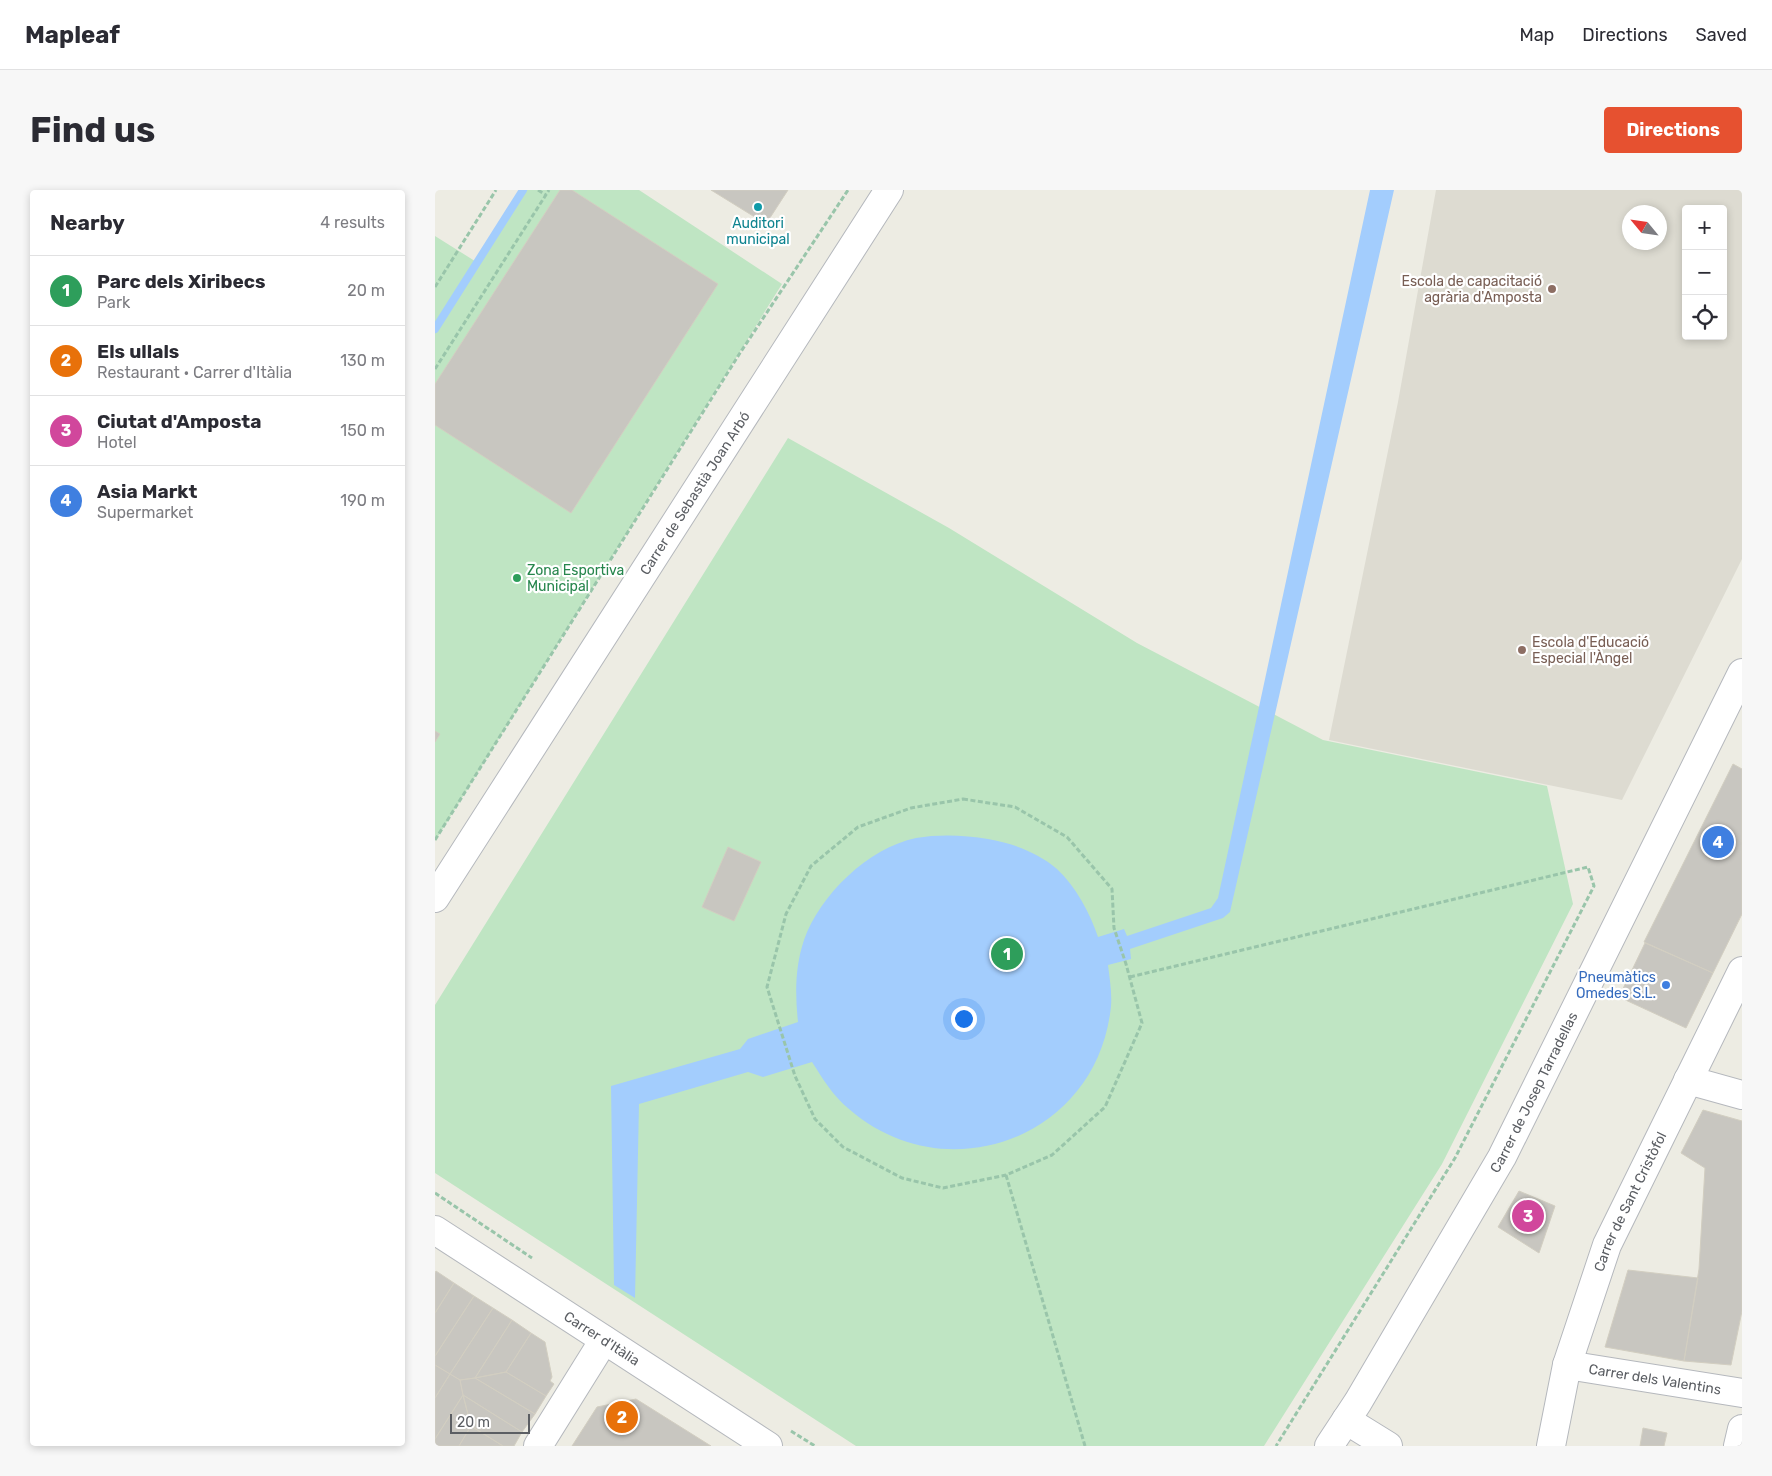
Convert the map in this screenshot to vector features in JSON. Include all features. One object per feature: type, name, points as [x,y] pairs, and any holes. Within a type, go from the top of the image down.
[{"type":"street","name":"Carrer de Sebastià Joan Arbó","points":[[435,898],[889,190]]},
{"type":"street","name":"Carrer de Josep Tarradellas","points":[[1329,1446],[1502,1157],[1742,672]]},
{"type":"street","name":"Carrer de Sant Cristòfol","points":[[1551,1446],[1567,1365],[1607,1245],[1742,970]]},
{"type":"street","points":[[1688,1080],[1742,1085]]},
{"type":"street","points":[[1688,1080],[1742,1095]]},
{"type":"street","name":"Carrer d'Itàlia","points":[[435,1230],[768,1446]]},
{"type":"street","points":[[538,1446],[604,1340]]},
{"type":"street","name":"Carrer dels Valentins","points":[[1567,1365],[1742,1393]]},
{"type":"street","points":[[1345,1420],[1388,1446]]},
{"type":"street","points":[[1738,1446],[1742,1429]]},
{"type":"path","points":[[435,287],[496,190]]},
{"type":"path","points":[[539,190],[546,194]]},
{"type":"path","points":[[435,368],[549,190]]},
{"type":"path","points":[[435,840],[740,353],[848,190]]},
{"type":"path","points":[[963,798],[1015,807],[1067,837],[1112,889],[1114,928],[1130,977],[1142,1023],[1105,1107],[1052,1155],[1006,1175],[943,1188],[902,1178],[843,1147],[815,1119],[795,1076],[767,987],[786,914],[811,866],[858,827],[911,808],[963,798]]},
{"type":"path","points":[[1130,977],[1588,867],[1594,886],[1455,1158],[1276,1446]]},
{"type":"path","points":[[1006,1175],[1085,1446]]},
{"type":"shaded area","name":"Escola d'Educació Especial l'Àngel","points":[[1436,190],[1742,190],[1742,559],[1622,800],[1329,740],[1398,402]]},
{"type":"green space","name":"Zona Esportiva Municipal","points":[[523,190],[639,190],[782,284],[435,841],[435,236],[478,263]]},
{"type":"green space","points":[[788,438],[949,528],[1137,643],[1323,740],[1547,786],[1573,904],[1442,1164],[1264,1446],[856,1446],[435,1173],[435,1005]]},
{"type":"water","points":[[1370,190],[1394,190],[1230,912],[1223,918],[1130,949],[1131,959],[1108,965],[1111,1008],[1098,1058],[1075,1094],[1045,1121],[1008,1140],[969,1149],[927,1147],[887,1134],[843,1104],[812,1062],[763,1077],[748,1072],[639,1104],[635,1298],[614,1285],[611,1086],[740,1049],[748,1039],[798,1022],[796,1001],[797,970],[801,950],[811,923],[821,906],[848,876],[881,852],[898,843],[916,838],[943,836],[988,839],[1025,849],[1050,863],[1064,876],[1082,901],[1098,937],[1124,929],[1127,936],[1211,908],[1218,898]]},
{"type":"building","points":[[560,190],[572,190],[718,284],[571,513],[435,425],[435,384]]},
{"type":"building","name":"Auditori municipal","points":[[711,190],[788,190],[766,224]]},
{"type":"building","points":[[435,731],[440,734],[435,742]]},
{"type":"building","points":[[1733,764],[1742,769],[1742,914],[1713,973],[1644,942]]},
{"type":"building","points":[[728,847],[761,862],[734,921],[702,907]]},
{"type":"building","name":"Pneumàtics Omedes S.L.","points":[[1645,943],[1713,973],[1686,1028],[1619,997]]},
{"type":"building","points":[[1703,1110],[1742,1121],[1742,1311],[1731,1365],[1684,1361],[1699,1269],[1705,1168],[1681,1153]]},
{"type":"building","points":[[1519,1191],[1555,1206],[1539,1253],[1498,1227]]},
{"type":"building","points":[[1628,1270],[1698,1278],[1684,1361],[1605,1347]]},
{"type":"building","points":[[436,1271],[454,1283],[435,1313],[435,1273]]},
{"type":"building","points":[[454,1283],[474,1296],[435,1356],[435,1313]]},
{"type":"building","points":[[474,1296],[493,1308],[450,1374],[435,1365],[435,1356]]},
{"type":"building","points":[[493,1308],[512,1320],[475,1378],[460,1380],[450,1374]]},
{"type":"building","points":[[512,1320],[531,1333],[506,1372],[475,1378]]},
{"type":"building","points":[[531,1333],[545,1342],[552,1377],[550,1381],[554,1384],[546,1396],[506,1372]]},
{"type":"building","points":[[435,1365],[450,1374],[435,1398]]},
{"type":"building","points":[[506,1372],[546,1396],[535,1414],[475,1378]]},
{"type":"building","points":[[450,1374],[460,1380],[463,1395],[435,1439],[435,1398]]},
{"type":"building","points":[[475,1378],[535,1414],[522,1432],[463,1395],[460,1380]]},
{"type":"building","points":[[463,1395],[471,1426],[459,1446],[435,1446],[435,1439]]},
{"type":"building","points":[[463,1395],[522,1432],[514,1446],[503,1446],[471,1426]]},
{"type":"building","points":[[636,1399],[711,1446],[572,1446],[597,1407]]},
{"type":"building","points":[[471,1426],[503,1446],[459,1446]]},
{"type":"building","points":[[1643,1428],[1667,1433],[1664,1446],[1640,1446]]},
{"type":"waterway","points":[[435,329],[523,190]]},
{"type":"place","name":"Auditori municipal","points":[[758,207]]},
{"type":"place","name":"Escola de capacitació agrària d'Amposta","points":[[1552,289]]},
{"type":"place","name":"Zona Esportiva Municipal","points":[[517,578]]},
{"type":"place","name":"Escola d'Educació Especial l'Àngel","points":[[1522,650]]},
{"type":"place","name":"Asia Markt","points":[[1718,842]]},
{"type":"place","name":"Parc dels Xiribecs","points":[[1007,954]]},
{"type":"place","name":"Pneumàtics Omedes S.L.","points":[[1666,985]]},
{"type":"place","name":"Ciutat d'Amposta","points":[[1528,1216]]},
{"type":"place","name":"Els ullals","points":[[622,1417]]}]
